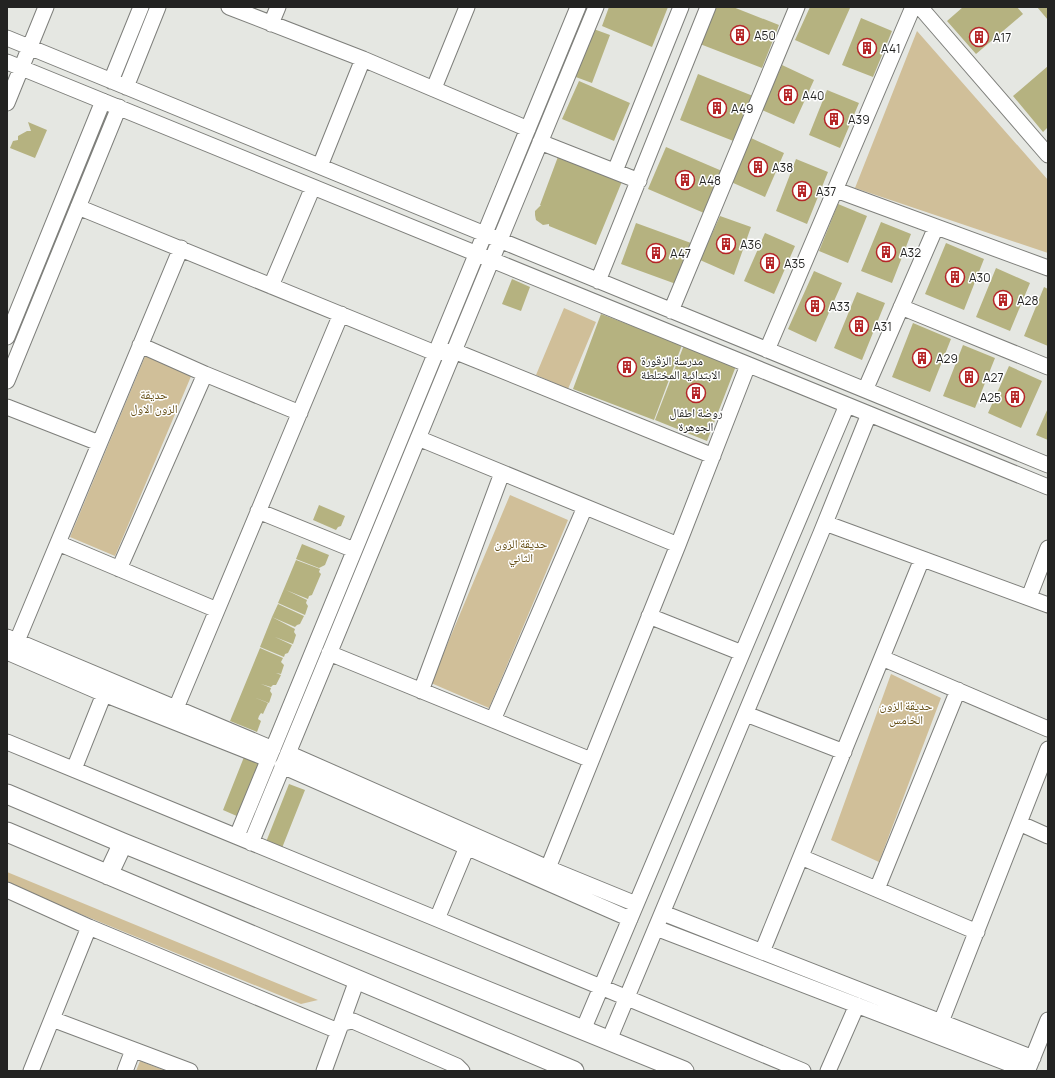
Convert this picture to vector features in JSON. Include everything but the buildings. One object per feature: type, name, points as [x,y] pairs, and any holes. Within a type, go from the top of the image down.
[{"type":"main road","points":[[7,794],[684,1071]]},
{"type":"main road","points":[[7,832],[574,1071]]},
{"type":"main road","points":[[108,875],[123,842]]},
{"type":"street","points":[[7,103],[46,7]]},
{"type":"street","points":[[111,81],[140,7]]},
{"type":"street","points":[[126,87],[158,7]]},
{"type":"street","points":[[229,7],[363,59],[528,129]]},
{"type":"street","points":[[271,24],[278,7]]},
{"type":"street","points":[[434,88],[467,7]]},
{"type":"street","points":[[237,836],[578,7]]},
{"type":"street","points":[[251,843],[596,7]]},
{"type":"street","points":[[615,171],[681,7]]},
{"type":"street","points":[[598,281],[708,7]]},
{"type":"street","points":[[671,310],[797,7]]},
{"type":"street","points":[[767,350],[913,7]]},
{"type":"street","points":[[920,7],[1048,155]]},
{"type":"street","points":[[7,38],[1048,465]]},
{"type":"street","points":[[320,166],[363,59]]},
{"type":"street","points":[[7,62],[1048,487]]},
{"type":"street","points":[[7,337],[103,101]]},
{"type":"street","points":[[7,381],[119,108]]},
{"type":"street","points":[[540,142],[638,181]]},
{"type":"street","points":[[271,286],[313,187]]},
{"type":"street","points":[[836,190],[1048,268]]},
{"type":"street","points":[[78,207],[436,353],[454,351],[713,456]]},
{"type":"street","points":[[866,388],[936,227]]},
{"type":"street","points":[[10,643],[58,543],[181,248]]},
{"type":"street","points":[[901,307],[1048,367]]},
{"type":"street","points":[[176,708],[341,314]]},
{"type":"street","points":[[140,345],[205,374],[300,413]]},
{"type":"street","points":[[548,868],[678,545],[748,365]]},
{"type":"street","points":[[119,569],[205,374]]},
{"type":"street","points":[[583,1030],[847,405]]},
{"type":"street","points":[[7,406],[99,443]]},
{"type":"street","points":[[609,1040],[746,714],[869,414]]},
{"type":"street","points":[[418,438],[678,545]]},
{"type":"street","points":[[422,691],[502,473]]},
{"type":"street","points":[[493,720],[585,507]]},
{"type":"street","points":[[258,511],[354,550]]},
{"type":"street","points":[[825,523],[1048,605]]},
{"type":"street","points":[[58,543],[217,610]]},
{"type":"street","points":[[1029,597],[1048,548]]},
{"type":"street","points":[[762,952],[922,559]]},
{"type":"street","points":[[649,616],[742,653]]},
{"type":"street","points":[[10,643],[176,708],[270,754]]},
{"type":"street","points":[[10,643],[104,694],[270,754],[636,904]]},
{"type":"street","points":[[329,654],[591,760]]},
{"type":"street","points":[[882,658],[1048,729]]},
{"type":"street","points":[[877,889],[958,690]]},
{"type":"street","points":[[74,769],[104,694]]},
{"type":"street","points":[[746,714],[844,752]]},
{"type":"street","points":[[7,742],[803,1071]]},
{"type":"street","points":[[941,1022],[1048,749]]},
{"type":"street","points":[[285,760],[467,847],[630,919]]},
{"type":"street","points":[[1019,823],[1048,836]]},
{"type":"street","points":[[437,919],[467,847]]},
{"type":"street","points":[[801,857],[977,932]]},
{"type":"street","points":[[7,890],[89,927],[339,1029]]},
{"type":"street","points":[[663,913],[941,1022],[1029,1067]]},
{"type":"street","points":[[31,1071],[89,927]]},
{"type":"street","points":[[656,928],[857,1005],[1029,1067]]},
{"type":"street","points":[[324,1071],[358,980]]},
{"type":"street","points":[[828,1071],[857,1005]]},
{"type":"street","points":[[52,1018],[190,1071]]},
{"type":"street","points":[[1029,1067],[1048,1020]]},
{"type":"street","points":[[339,1029],[348,1022],[358,1023],[456,1066],[462,1071]]},
{"type":"street","points":[[125,1071],[133,1050]]},
{"type":"green space","points":[[917,31],[1048,180],[1048,253],[855,188]]},
{"type":"green space","points":[[564,308],[596,322],[568,389],[536,375]]},
{"type":"green space","name":"حديقة الزون الاول","points":[[146,354],[192,374],[115,556],[70,537]]},
{"type":"green space","name":"حديقة الزون الثاني","points":[[510,495],[568,520],[489,708],[431,683]]},
{"type":"green space","name":"حديقة الزون الخامس","points":[[891,674],[941,698],[879,862],[831,840]]},
{"type":"green space","points":[[7,872],[318,1000],[301,1004],[7,884]]},
{"type":"green space","points":[[140,1061],[166,1071],[136,1071]]},
{"type":"place","name":"A50","points":[[740,35]]},
{"type":"place","name":"A17","points":[[979,37]]},
{"type":"place","name":"A41","points":[[867,48]]},
{"type":"place","name":"A40","points":[[788,95]]},
{"type":"place","name":"A49","points":[[717,108]]},
{"type":"place","name":"A39","points":[[834,119]]},
{"type":"place","name":"A38","points":[[758,167]]},
{"type":"place","name":"A48","points":[[685,180]]},
{"type":"place","name":"A37","points":[[802,191]]},
{"type":"place","name":"A36","points":[[726,244]]},
{"type":"place","name":"A32","points":[[886,252]]},
{"type":"place","name":"A47","points":[[656,253]]},
{"type":"place","name":"A35","points":[[770,263]]},
{"type":"place","name":"A30","points":[[955,277]]},
{"type":"place","name":"A28","points":[[1003,300]]},
{"type":"place","name":"A33","points":[[815,306]]},
{"type":"place","name":"A31","points":[[859,326]]},
{"type":"place","name":"A29","points":[[922,358]]},
{"type":"place","name":"مدرسة الزقورة الابتدائية المختلطة","points":[[627,367]]},
{"type":"place","name":"A27","points":[[969,377]]},
{"type":"place","name":"روضة اطفال الجوهرة","points":[[696,393]]},
{"type":"place","name":"A25","points":[[1015,397]]}]
